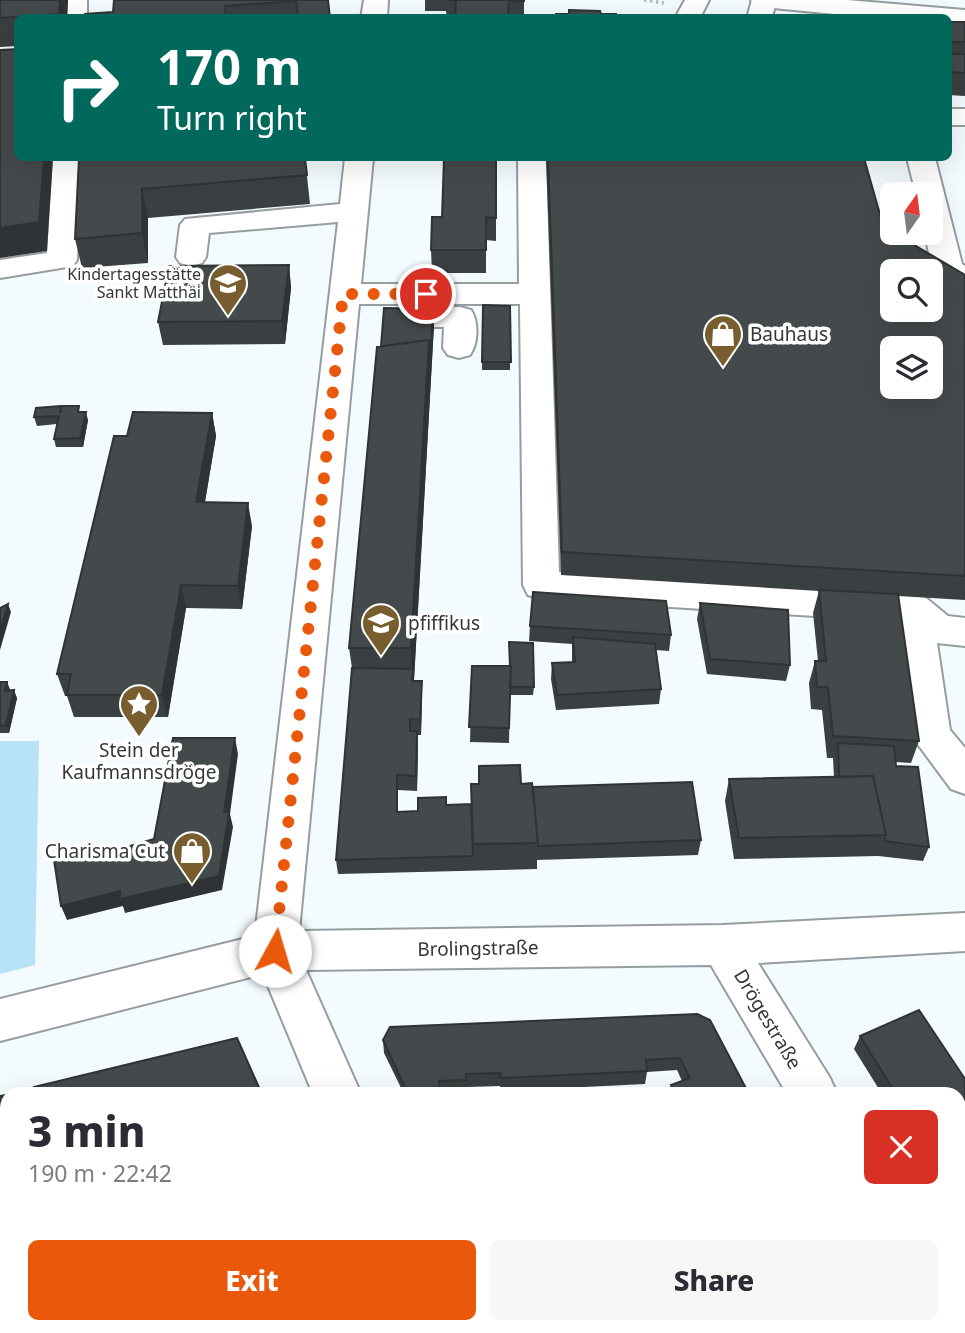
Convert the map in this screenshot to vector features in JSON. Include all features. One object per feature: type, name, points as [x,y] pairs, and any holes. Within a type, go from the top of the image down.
[{"type":"street","points":[[763,0],[857,5],[932,14]]},
{"type":"street","points":[[0,269],[62,260],[67,161]]},
{"type":"street","points":[[334,1087],[275,951],[359,161]]},
{"type":"street","points":[[532,161],[541,585],[913,608],[938,629],[965,632]]},
{"type":"street","points":[[922,161],[927,182]]},
{"type":"street","points":[[191,257],[195,225],[353,212]]},
{"type":"street","points":[[942,245],[948,269],[965,279]]},
{"type":"street","points":[[342,305],[535,294]]},
{"type":"street","points":[[342,305],[460,317],[459,348]]},
{"type":"street","points":[[913,608],[931,734],[965,777]]},
{"type":"street","name":"Brolingstraße","points":[[0,1020],[275,951],[723,945],[965,932]]},
{"type":"street","name":"Drögestraße","points":[[723,945],[809,1087]]},
{"type":"shaded area","points":[[0,741],[39,741],[35,965],[0,974]]},
{"type":"building","points":[[0,0],[60,0],[59,14],[14,14],[14,17],[0,18]]},
{"type":"building","points":[[114,0],[296,0],[225,6],[226,14],[85,14],[113,12]]},
{"type":"building","points":[[296,0],[328,0],[330,14],[298,14]]},
{"type":"building","points":[[456,0],[524,0],[509,1],[508,14],[455,14]]},
{"type":"building","points":[[569,10],[600,11],[601,14],[569,14]]},
{"type":"building","points":[[952,22],[965,22],[965,42],[952,42]]},
{"type":"building","points":[[14,49],[14,161],[44,161],[39,222],[0,228],[0,50]]},
{"type":"building","points":[[952,54],[965,54],[965,73],[952,72]]},
{"type":"building","points":[[79,161],[305,161],[307,175],[142,189],[142,233],[75,239]]},
{"type":"building","points":[[444,161],[496,161],[496,218],[486,217],[486,250],[431,250],[432,217],[442,217]]},
{"type":"building","name":"Bauhaus","points":[[548,161],[865,161],[880,214],[880,245],[916,245],[938,259],[880,259],[880,322],[943,322],[943,262],[965,275],[965,576],[562,552]]},
{"type":"building","points":[[289,265],[282,321],[158,322],[169,266]]},
{"type":"building","points":[[483,305],[510,306],[511,362],[482,362]]},
{"type":"building","points":[[384,308],[433,309],[430,362],[429,340],[381,346]]},
{"type":"building","points":[[429,340],[411,648],[349,648],[377,347]]},
{"type":"building","points":[[60,406],[60,413],[62,406],[79,406],[78,412],[86,412],[80,438],[54,439],[59,416],[34,417],[36,408]]},
{"type":"building","points":[[133,412],[212,413],[196,502],[248,503],[238,586],[181,585],[162,695],[67,695],[71,674],[57,674],[114,436],[127,436]]},
{"type":"building","points":[[819,590],[898,594],[919,741],[833,736],[828,687],[817,687],[815,661],[826,661]]},
{"type":"building","points":[[533,592],[666,601],[671,635],[530,626]]},
{"type":"building","points":[[700,603],[788,610],[790,665],[710,659]]},
{"type":"building","points":[[8,604],[0,631],[0,608]]},
{"type":"building","points":[[573,637],[655,644],[661,689],[557,695],[552,663],[575,662]]},
{"type":"building","points":[[509,642],[533,643],[534,687],[510,687]]},
{"type":"building","points":[[472,666],[511,666],[509,728],[469,727]]},
{"type":"building","points":[[352,668],[413,669],[412,681],[422,681],[420,720],[410,719],[410,731],[417,731],[416,776],[397,775],[397,812],[418,811],[418,798],[446,797],[446,805],[471,804],[473,856],[336,860]]},
{"type":"building","points":[[0,682],[7,682],[5,691],[14,690],[6,725],[0,726]]},
{"type":"building","points":[[173,738],[235,738],[224,812],[229,812],[219,876],[120,899],[120,891],[61,906],[54,860],[112,846],[113,851],[154,839]]},
{"type":"building","points":[[838,743],[894,746],[896,766],[918,767],[929,847],[884,841],[886,835],[873,776],[839,777]]},
{"type":"building","points":[[520,765],[521,784],[532,783],[538,843],[473,844],[471,784],[479,784],[479,766]]},
{"type":"building","points":[[873,776],[886,835],[739,838],[729,779]]},
{"type":"building","points":[[692,782],[701,840],[538,846],[533,787]]},
{"type":"building","points":[[919,1010],[965,1079],[965,1087],[892,1087],[860,1036]]},
{"type":"building","points":[[697,1014],[710,1020],[745,1087],[672,1087],[671,1085],[690,1078],[680,1058],[646,1060],[647,1071],[501,1078],[500,1073],[466,1074],[466,1080],[439,1081],[439,1087],[405,1087],[383,1040],[390,1027]]},
{"type":"building","points":[[237,1038],[259,1087],[34,1087]]},
{"type":"place","name":"Kindertagesstätte Sankt Matthäi","points":[[228,317]]},
{"type":"place","name":"Bauhaus","points":[[723,368]]},
{"type":"place","name":"pfiffikus","points":[[381,657]]},
{"type":"place","name":"Stein der Kaufmannsdröge","points":[[139,738]]},
{"type":"place","name":"Charisma Cut","points":[[192,885]]},
{"type":"route","points":[[275,951],[343,294],[426,294]]}]
